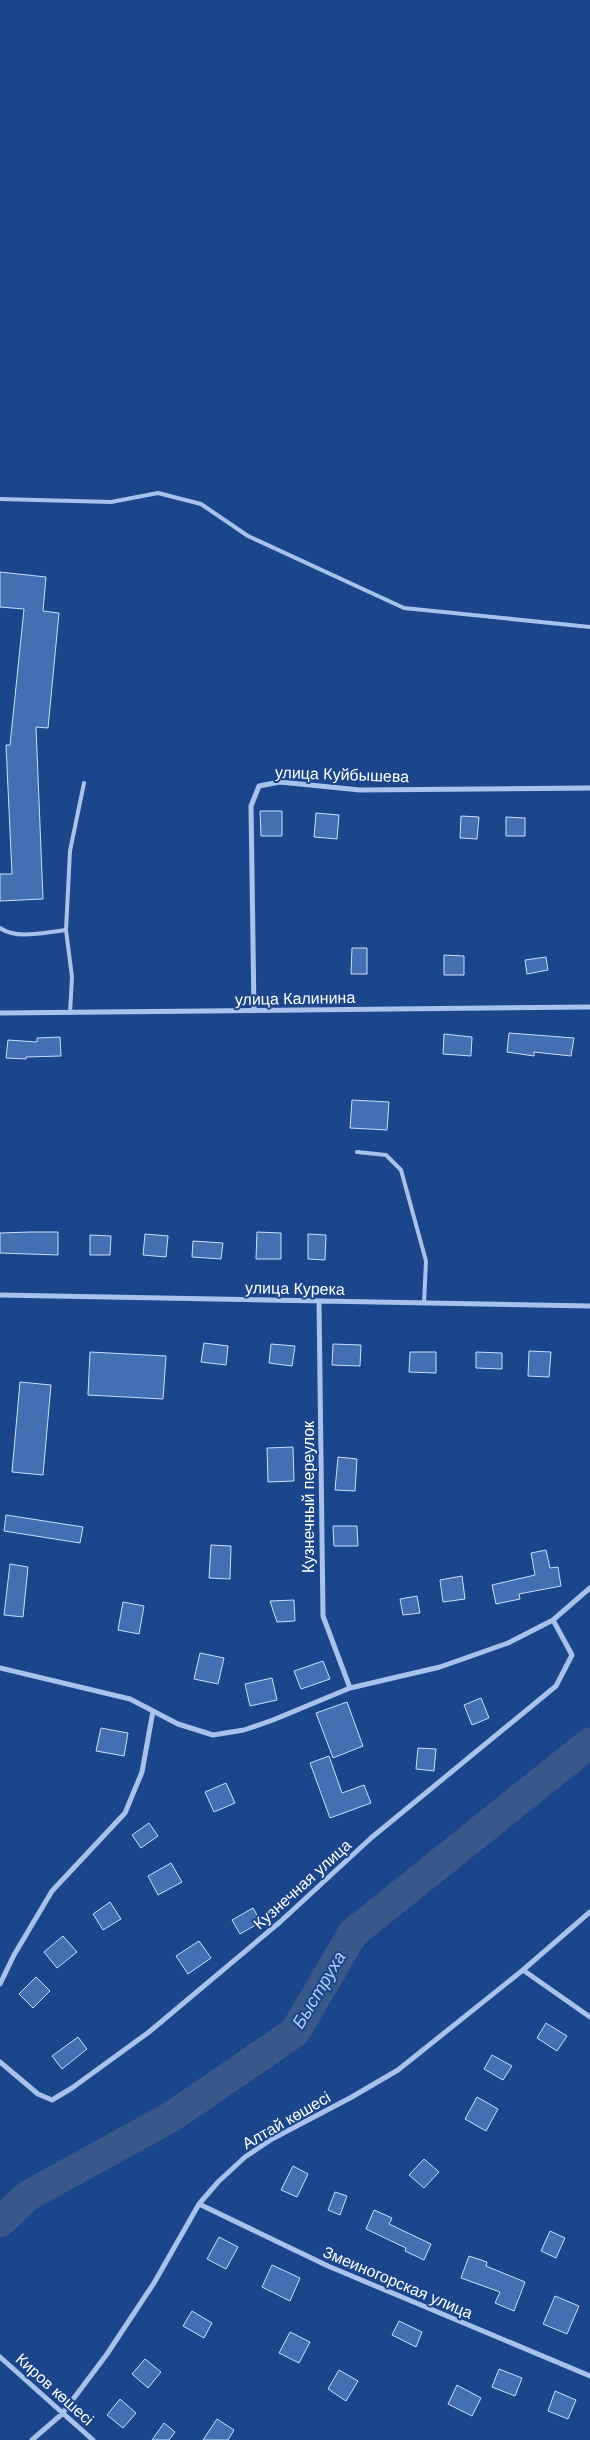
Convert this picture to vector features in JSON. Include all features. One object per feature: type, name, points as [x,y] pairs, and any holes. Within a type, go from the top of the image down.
[{"type":"street","name":"улица Куйбышева","points":[[254,1011],[251,806],[259,786],[280,782],[360,790],[590,788]]},
{"type":"street","name":"улица Калинина","points":[[0,1013],[590,1007]]},
{"type":"street","name":"улица Курека","points":[[0,1295],[590,1306]]},
{"type":"street","name":"Кузнечный переулок","points":[[319,1301],[323,1616],[350,1688]]},
{"type":"street","points":[[0,1668],[130,1699],[178,1724],[213,1735],[244,1730],[350,1688],[440,1668],[508,1643],[553,1620],[590,1588]]},
{"type":"street","name":"Кузнечная улица","points":[[0,2062],[38,2094],[52,2100],[72,2088],[149,2032],[280,1922],[371,1838],[556,1686],[572,1655],[553,1620]]},
{"type":"street","points":[[0,1984],[14,1955],[52,1891],[125,1813],[142,1772],[153,1711]]},
{"type":"street","name":"Алтай көшесі","points":[[32,2440],[62,2414],[107,2354],[154,2284],[199,2204],[244,2157],[272,2139],[350,2098],[398,2070],[523,1970],[590,1912]]},
{"type":"street","points":[[523,1970],[590,2017]]},
{"type":"street","name":"Змеиногорская улица","points":[[199,2204],[328,2266],[590,2376]]},
{"type":"street","name":"Киров көшесі","points":[[0,2357],[93,2440]]},
{"type":"lane","points":[[0,499],[111,502],[158,493],[201,504],[248,536],[404,608],[590,627]]},
{"type":"lane","points":[[70,1012],[72,977],[66,930],[70,850],[84,784]]},
{"type":"lane","points":[[0,928],[8,933],[38,933],[66,930]]},
{"type":"lane","points":[[357,1152],[386,1155],[401,1170],[426,1261],[424,1303]]},
{"type":"building","points":[[0,572],[46,577],[43,611],[59,613],[48,728],[36,727],[43,899],[0,901],[0,874],[12,874],[6,745],[10,745],[24,609],[0,607]]},
{"type":"building","points":[[260,811],[282,811],[282,836],[261,836]]},
{"type":"building","points":[[316,813],[339,815],[337,839],[314,837]]},
{"type":"building","points":[[461,816],[479,817],[477,839],[460,838]]},
{"type":"building","points":[[506,817],[525,818],[525,836],[506,836]]},
{"type":"building","points":[[352,948],[367,948],[367,974],[351,974]]},
{"type":"building","points":[[444,955],[464,956],[464,975],[444,975]]},
{"type":"building","points":[[546,957],[548,970],[527,974],[525,960]]},
{"type":"building","points":[[509,1033],[574,1038],[571,1056],[534,1052],[534,1056],[507,1052]]},
{"type":"building","points":[[444,1034],[472,1037],[471,1056],[443,1054]]},
{"type":"building","points":[[60,1037],[61,1056],[26,1057],[26,1059],[6,1058],[8,1040],[37,1042],[37,1038]]},
{"type":"building","points":[[352,1100],[389,1102],[387,1130],[350,1128]]},
{"type":"building","points":[[58,1232],[58,1255],[0,1253],[0,1233]]},
{"type":"building","points":[[257,1232],[281,1233],[281,1259],[256,1259]]},
{"type":"building","points":[[145,1234],[168,1236],[166,1257],[143,1255]]},
{"type":"building","points":[[308,1234],[326,1235],[325,1260],[308,1259]]},
{"type":"building","points":[[90,1235],[111,1236],[110,1255],[90,1255]]},
{"type":"building","points":[[193,1241],[223,1243],[221,1259],[192,1257]]},
{"type":"building","points":[[204,1343],[228,1346],[226,1365],[201,1362]]},
{"type":"building","points":[[271,1344],[295,1346],[292,1366],[269,1363]]},
{"type":"building","points":[[333,1344],[361,1345],[360,1366],[332,1365]]},
{"type":"building","points":[[529,1351],[551,1352],[549,1377],[528,1376]]},
{"type":"building","points":[[90,1352],[166,1356],[163,1399],[88,1395]]},
{"type":"building","points":[[410,1352],[436,1352],[436,1373],[409,1372]]},
{"type":"building","points":[[476,1352],[502,1353],[502,1369],[476,1368]]},
{"type":"building","points":[[20,1382],[51,1385],[43,1475],[12,1472]]},
{"type":"building","points":[[293,1447],[294,1481],[268,1482],[267,1448]]},
{"type":"building","points":[[338,1457],[357,1459],[355,1491],[335,1490]]},
{"type":"building","points":[[6,1515],[83,1527],[80,1543],[4,1531]]},
{"type":"building","points":[[333,1526],[357,1526],[358,1546],[334,1546]]},
{"type":"building","points":[[211,1545],[231,1546],[230,1579],[209,1578]]},
{"type":"building","points":[[546,1550],[550,1568],[558,1567],[561,1586],[519,1594],[520,1599],[496,1604],[492,1585],[535,1575],[531,1553]]},
{"type":"building","points":[[10,1564],[28,1567],[23,1617],[4,1615]]},
{"type":"building","points":[[462,1576],[465,1599],[443,1602],[440,1580]]},
{"type":"building","points":[[417,1596],[420,1613],[403,1615],[400,1599]]},
{"type":"building","points":[[294,1600],[295,1621],[277,1622],[270,1601]]},
{"type":"building","points":[[123,1602],[144,1606],[139,1634],[118,1630]]},
{"type":"building","points":[[200,1653],[224,1658],[218,1684],[194,1679]]},
{"type":"building","points":[[323,1661],[330,1679],[301,1689],[294,1671]]},
{"type":"building","points":[[272,1678],[277,1700],[250,1706],[245,1684]]},
{"type":"building","points":[[481,1698],[489,1718],[472,1725],[464,1705]]},
{"type":"building","points":[[347,1702],[363,1746],[333,1758],[316,1713]]},
{"type":"building","points":[[101,1728],[128,1733],[124,1756],[96,1751]]},
{"type":"building","points":[[418,1748],[436,1749],[434,1771],[416,1769]]},
{"type":"building","points":[[329,1756],[342,1793],[364,1785],[371,1803],[330,1818],[310,1763]]},
{"type":"building","points":[[226,1783],[235,1803],[214,1812],[205,1792]]},
{"type":"building","points":[[149,1823],[158,1836],[141,1848],[132,1835]]},
{"type":"building","points":[[171,1863],[182,1882],[158,1895],[148,1876]]},
{"type":"building","points":[[110,1902],[121,1919],[103,1930],[93,1914]]},
{"type":"building","points":[[253,1908],[261,1922],[240,1934],[232,1920]]},
{"type":"building","points":[[63,1936],[77,1952],[57,1968],[44,1952]]},
{"type":"building","points":[[199,1941],[211,1958],[188,1974],[176,1956]]},
{"type":"building","points":[[36,1977],[50,1991],[33,2008],[19,1994]]},
{"type":"building","points":[[546,2023],[567,2036],[557,2051],[537,2038]]},
{"type":"building","points":[[78,2037],[87,2049],[62,2069],[52,2056]]},
{"type":"building","points":[[492,2055],[512,2066],[503,2080],[484,2069]]},
{"type":"building","points":[[477,2097],[498,2109],[486,2131],[465,2119]]},
{"type":"building","points":[[424,2159],[439,2172],[424,2188],[409,2175]]},
{"type":"building","points":[[293,2166],[308,2174],[297,2197],[281,2190]]},
{"type":"building","points":[[335,2192],[347,2196],[340,2215],[328,2210]]},
{"type":"building","points":[[374,2210],[392,2218],[389,2224],[431,2244],[424,2260],[405,2251],[406,2248],[366,2229]]},
{"type":"building","points":[[550,2231],[565,2238],[556,2258],[541,2251]]},
{"type":"building","points":[[219,2237],[238,2247],[226,2269],[207,2259]]},
{"type":"building","points":[[469,2256],[487,2262],[486,2266],[525,2282],[514,2311],[495,2303],[500,2292],[461,2278]]},
{"type":"building","points":[[272,2265],[300,2278],[290,2301],[262,2287]]},
{"type":"building","points":[[555,2296],[579,2306],[567,2334],[543,2324]]},
{"type":"building","points":[[192,2311],[212,2323],[204,2338],[183,2326]]},
{"type":"building","points":[[399,2321],[422,2332],[416,2347],[392,2335]]},
{"type":"building","points":[[290,2332],[310,2342],[299,2363],[279,2353]]},
{"type":"building","points":[[145,2359],[161,2372],[148,2388],[132,2374]]},
{"type":"building","points":[[499,2369],[522,2378],[515,2396],[492,2387]]},
{"type":"building","points":[[339,2370],[358,2381],[346,2401],[328,2389]]},
{"type":"building","points":[[457,2385],[481,2398],[472,2416],[448,2404]]},
{"type":"building","points":[[555,2391],[576,2400],[568,2419],[548,2411]]},
{"type":"building","points":[[120,2399],[136,2413],[123,2428],[107,2415]]},
{"type":"building","points":[[217,2419],[234,2430],[228,2440],[203,2440]]},
{"type":"building","points":[[164,2423],[175,2432],[169,2440],[152,2440]]},
{"type":"waterway","name":"Быструха","points":[[0,2222],[29,2195],[171,2117],[295,2032],[353,1933],[590,1743]]}]
